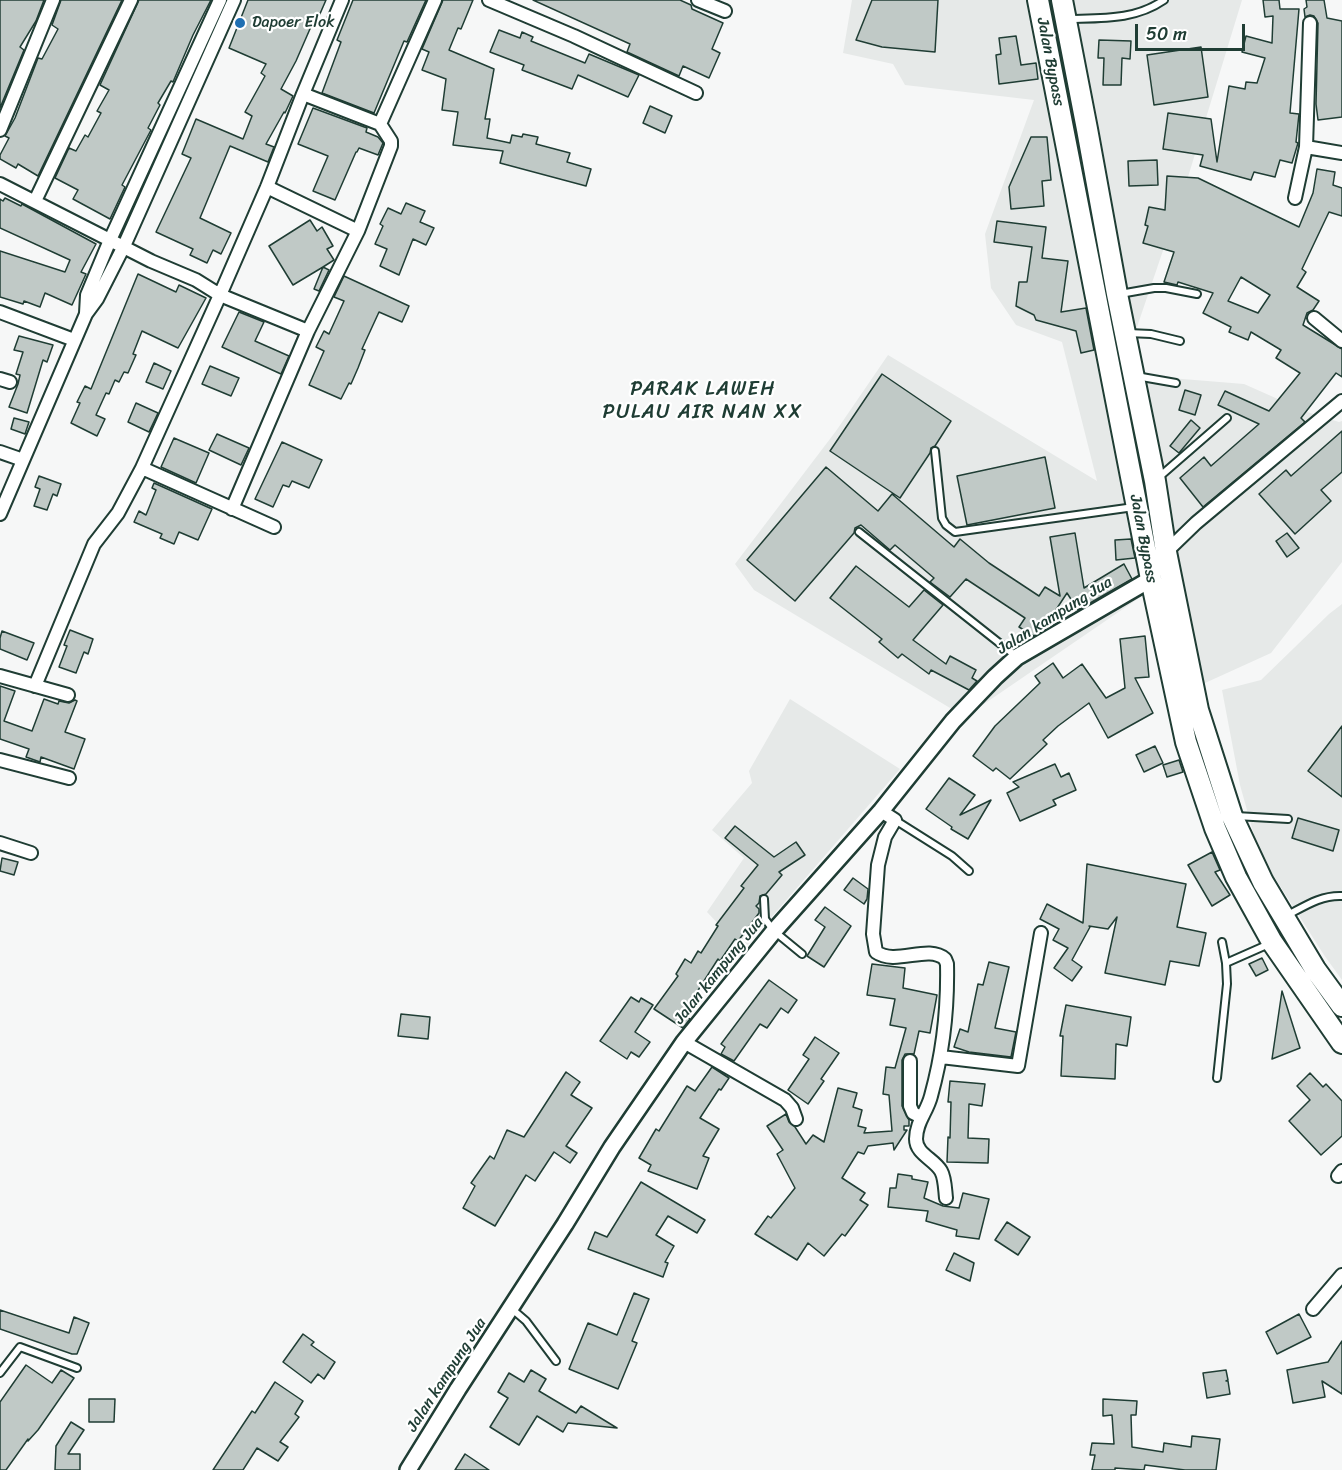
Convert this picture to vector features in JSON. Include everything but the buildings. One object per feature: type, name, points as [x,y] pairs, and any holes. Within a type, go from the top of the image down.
[{"type":"highway","name":"Jalan Bypass","points":[[1038,0],[1151,579],[1186,742],[1215,828],[1236,877],[1272,942],[1342,1043]]},
{"type":"highway","name":"Jalan Bypass","points":[[1062,0],[1198,710],[1232,816],[1263,882],[1315,969],[1342,1006]]},
{"type":"highway","points":[[1064,135],[1088,129]]},
{"type":"highway","points":[[1296,979],[1315,969]]},
{"type":"street","points":[[0,130],[53,0]]},
{"type":"street","points":[[35,201],[131,0]]},
{"type":"street","points":[[86,314],[87,294],[110,240],[220,0]]},
{"type":"street","points":[[35,686],[94,544],[118,513],[142,468],[220,295],[267,187],[342,0]]},
{"type":"street","points":[[380,124],[435,0]]},
{"type":"street","points":[[489,0],[574,36],[696,93]]},
{"type":"street","points":[[698,0],[725,11]]},
{"type":"street","points":[[0,514],[74,340],[123,246],[231,1]]},
{"type":"street","points":[[1295,198],[1306,147],[1310,23]]},
{"type":"street","points":[[232,508],[308,332],[358,231],[391,146],[391,141],[380,124],[303,94]]},
{"type":"street","points":[[1306,147],[1342,153]]},
{"type":"street","points":[[0,184],[110,240],[196,280],[220,295],[308,332]]},
{"type":"street","points":[[267,187],[358,231]]},
{"type":"street","points":[[0,312],[74,340]]},
{"type":"street","points":[[1314,318],[1342,341]]},
{"type":"street","points":[[1166,552],[1196,523],[1342,401]]},
{"type":"street","points":[[0,452],[22,460]]},
{"type":"street","points":[[142,468],[274,527]]},
{"type":"street","name":"Jalan kampung Jua","points":[[408,1470],[612,1147],[684,1042],[774,931],[881,811],[953,721],[995,676],[1017,657],[1151,579]]},
{"type":"street","points":[[0,676],[68,695]]},
{"type":"street","points":[[0,760],[69,778]]},
{"type":"street","points":[[881,811],[895,820],[880,851],[874,913],[876,952],[888,958],[931,954],[942,956],[945,959],[947,999],[941,1057],[931,1099],[916,1131],[917,1146],[944,1177],[946,1198]]},
{"type":"street","points":[[0,843],[32,853]]},
{"type":"street","points":[[941,1057],[1018,1066],[1041,933]]},
{"type":"street","points":[[684,1042],[785,1100],[792,1108],[796,1119]]},
{"type":"street","points":[[910,1061],[910,1106],[913,1113],[921,1117]]},
{"type":"street","points":[[1313,1309],[1342,1275]]},
{"type":"lane","points":[[1065,20],[1140,14],[1164,0]]},
{"type":"lane","points":[[1117,294],[1154,288],[1197,294]]},
{"type":"lane","points":[[1125,333],[1151,334],[1180,341]]},
{"type":"lane","points":[[1133,375],[1176,383]]},
{"type":"lane","points":[[1155,481],[1227,418]]},
{"type":"lane","points":[[935,451],[942,518],[946,525],[955,532],[1137,507]]},
{"type":"lane","points":[[859,532],[1017,657]]},
{"type":"lane","points":[[1232,816],[1288,819]]},
{"type":"lane","points":[[895,820],[952,856],[969,872]]},
{"type":"lane","points":[[1283,917],[1318,899],[1342,896]]},
{"type":"lane","points":[[764,899],[764,917],[774,931],[802,954]]},
{"type":"lane","points":[[1216,1078],[1227,984],[1222,942]]},
{"type":"lane","points":[[1226,963],[1272,942]]},
{"type":"lane","points":[[511,1309],[526,1321],[556,1361]]},
{"type":"lane","points":[[0,1373],[20,1347],[77,1368]]},
{"type":"shaded area","points":[[852,0],[1242,0],[1188,177],[1121,374],[1244,384],[1307,412],[1342,421],[1342,562],[1271,653],[1172,698],[1142,596],[965,717],[754,590],[735,564],[836,431],[888,355],[1097,481],[1062,342],[1016,325],[991,288],[985,234],[1034,100],[905,85],[893,64],[843,53]]},
{"type":"shaded area","points":[[1342,604],[1342,980],[1259,853],[1240,785],[1222,690],[1261,680]]},
{"type":"shaded area","points":[[790,699],[900,769],[743,950],[707,912],[744,858],[712,830],[752,783],[749,771]]},
{"type":"place","name":"Dapoer Elok","points":[[240,23]]},
{"type":"district","name":"PARAK LAWEH PULAU AIR NAN XX","points":[[703,402]]}]
